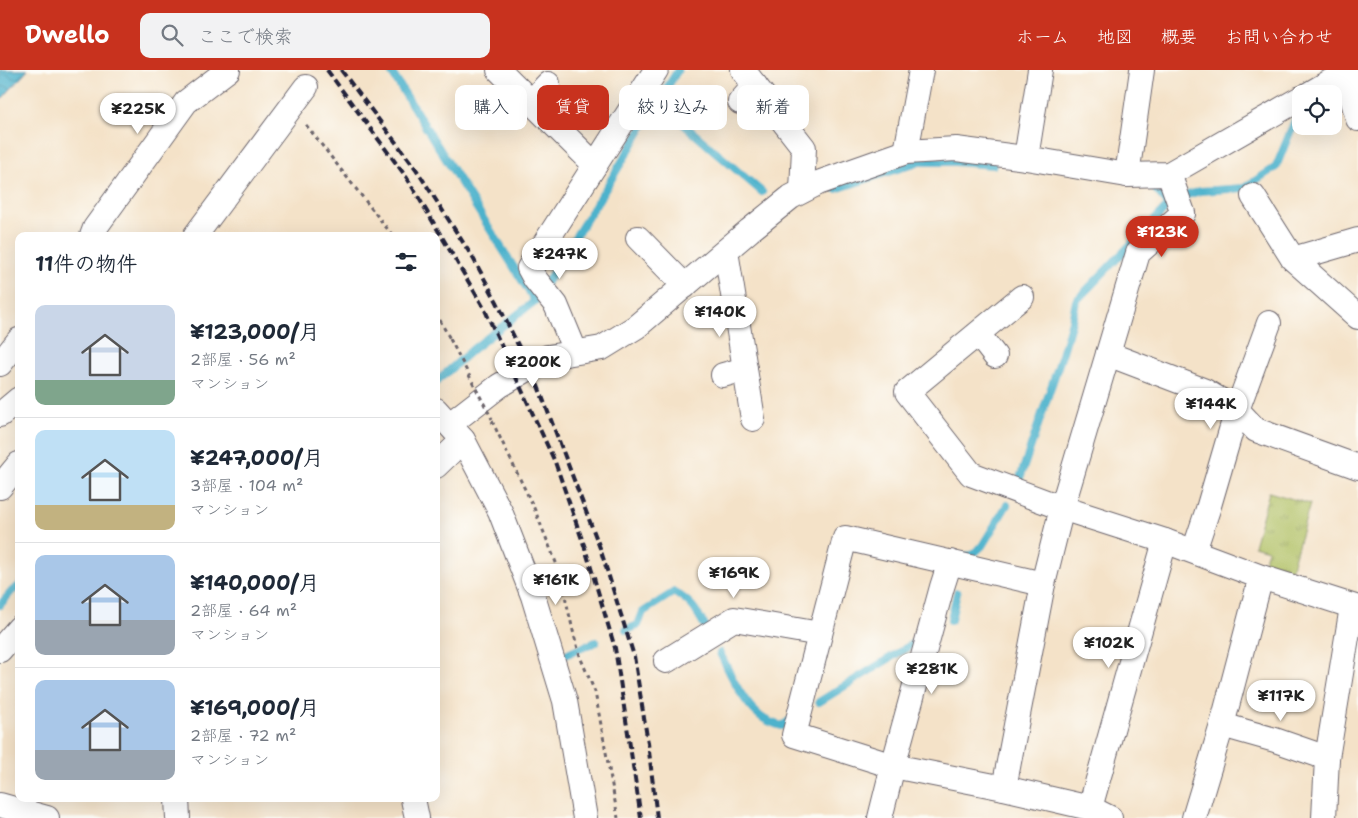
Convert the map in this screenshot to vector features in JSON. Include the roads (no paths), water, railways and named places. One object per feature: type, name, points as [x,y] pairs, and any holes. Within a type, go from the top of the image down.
[{"type":"street","points":[[94,232],[186,102],[228,70]]},
{"type":"street","points":[[498,70],[595,165]]},
{"type":"street","points":[[575,351],[556,305],[535,279],[529,268],[656,70]]},
{"type":"street","points":[[906,152],[921,70]]},
{"type":"street","points":[[1026,158],[1040,70]]},
{"type":"street","points":[[1127,175],[1142,70]]},
{"type":"street","points":[[1326,85],[1347,73],[1355,108]]},
{"type":"street","points":[[531,102],[548,84]]},
{"type":"street","points":[[198,232],[306,87]]},
{"type":"street","points":[[440,454],[450,424],[499,386],[548,357],[602,348],[636,327],[791,197],[818,183],[906,152],[956,149],[1026,158],[1127,175],[1169,174],[1292,103]]},
{"type":"street","points":[[787,130],[804,148],[802,191]]},
{"type":"street","points":[[1004,788],[1043,584],[1062,508],[1138,253],[1183,213],[1169,174]]},
{"type":"street","points":[[1253,196],[1293,259],[1358,317]]},
{"type":"street","points":[[638,238],[685,286]]},
{"type":"street","points":[[1293,259],[1358,240]]},
{"type":"street","points":[[726,251],[734,372],[753,419]]},
{"type":"street","points":[[1022,297],[907,392],[971,474],[1062,508],[1194,551],[1261,577],[1355,607],[1327,758],[1324,818]]},
{"type":"street","points":[[1194,551],[1238,410],[1269,323]]},
{"type":"street","points":[[978,334],[994,356]]},
{"type":"street","points":[[0,364],[15,345]]},
{"type":"street","points":[[1108,354],[1205,391],[1238,410],[1256,430],[1358,467]]},
{"type":"street","points":[[0,416],[15,403]]},
{"type":"street","points":[[450,424],[500,511],[533,596],[565,701],[585,818]]},
{"type":"street","points":[[0,487],[15,469]]},
{"type":"street","points":[[1043,584],[845,538],[794,735],[893,766],[1004,788],[1100,813],[1165,541]]},
{"type":"street","points":[[880,818],[950,562]]},
{"type":"street","points":[[1194,818],[1222,725],[1261,577]]},
{"type":"street","points":[[666,661],[734,619],[820,634]]},
{"type":"street","points":[[0,650],[15,633]]},
{"type":"street","points":[[1222,725],[1275,740],[1327,758]]},
{"type":"street","points":[[177,802],[178,818]]},
{"type":"street","points":[[414,802],[417,818]]},
{"type":"street","points":[[0,804],[47,818]]},
{"type":"water","points":[[0,70],[28,70],[0,101]]},
{"type":"waterway","points":[[390,70],[535,301]]},
{"type":"waterway","points":[[440,378],[473,349],[535,301],[678,70]]},
{"type":"waterway","points":[[1145,184],[1151,184],[1169,205],[1178,198],[1200,191],[1244,188],[1276,167],[1292,128]]},
{"type":"waterway","points":[[690,130],[762,192]]},
{"type":"waterway","points":[[836,189],[919,162],[993,165]]},
{"type":"waterway","points":[[1019,481],[1062,355],[1076,301],[1169,205]]},
{"type":"waterway","points":[[966,556],[972,555],[982,546],[1007,505]]},
{"type":"waterway","points":[[0,605],[15,589]]},
{"type":"waterway","points":[[626,630],[638,625],[643,612],[674,592],[693,607],[706,628]]},
{"type":"waterway","points":[[951,620],[957,593]]},
{"type":"waterway","points":[[562,656],[596,642]]},
{"type":"waterway","points":[[819,702],[914,643]]},
{"type":"waterway","points":[[720,653],[737,687],[753,710],[767,721],[782,726],[789,721]]},
{"type":"railway","points":[[327,70],[407,178],[439,232]]},
{"type":"railway","points":[[341,70],[416,169],[473,258],[538,386],[600,548],[634,656],[648,743],[657,818]]},
{"type":"railway","points":[[440,234],[484,308],[555,462],[585,548],[615,648],[641,818]]}]
